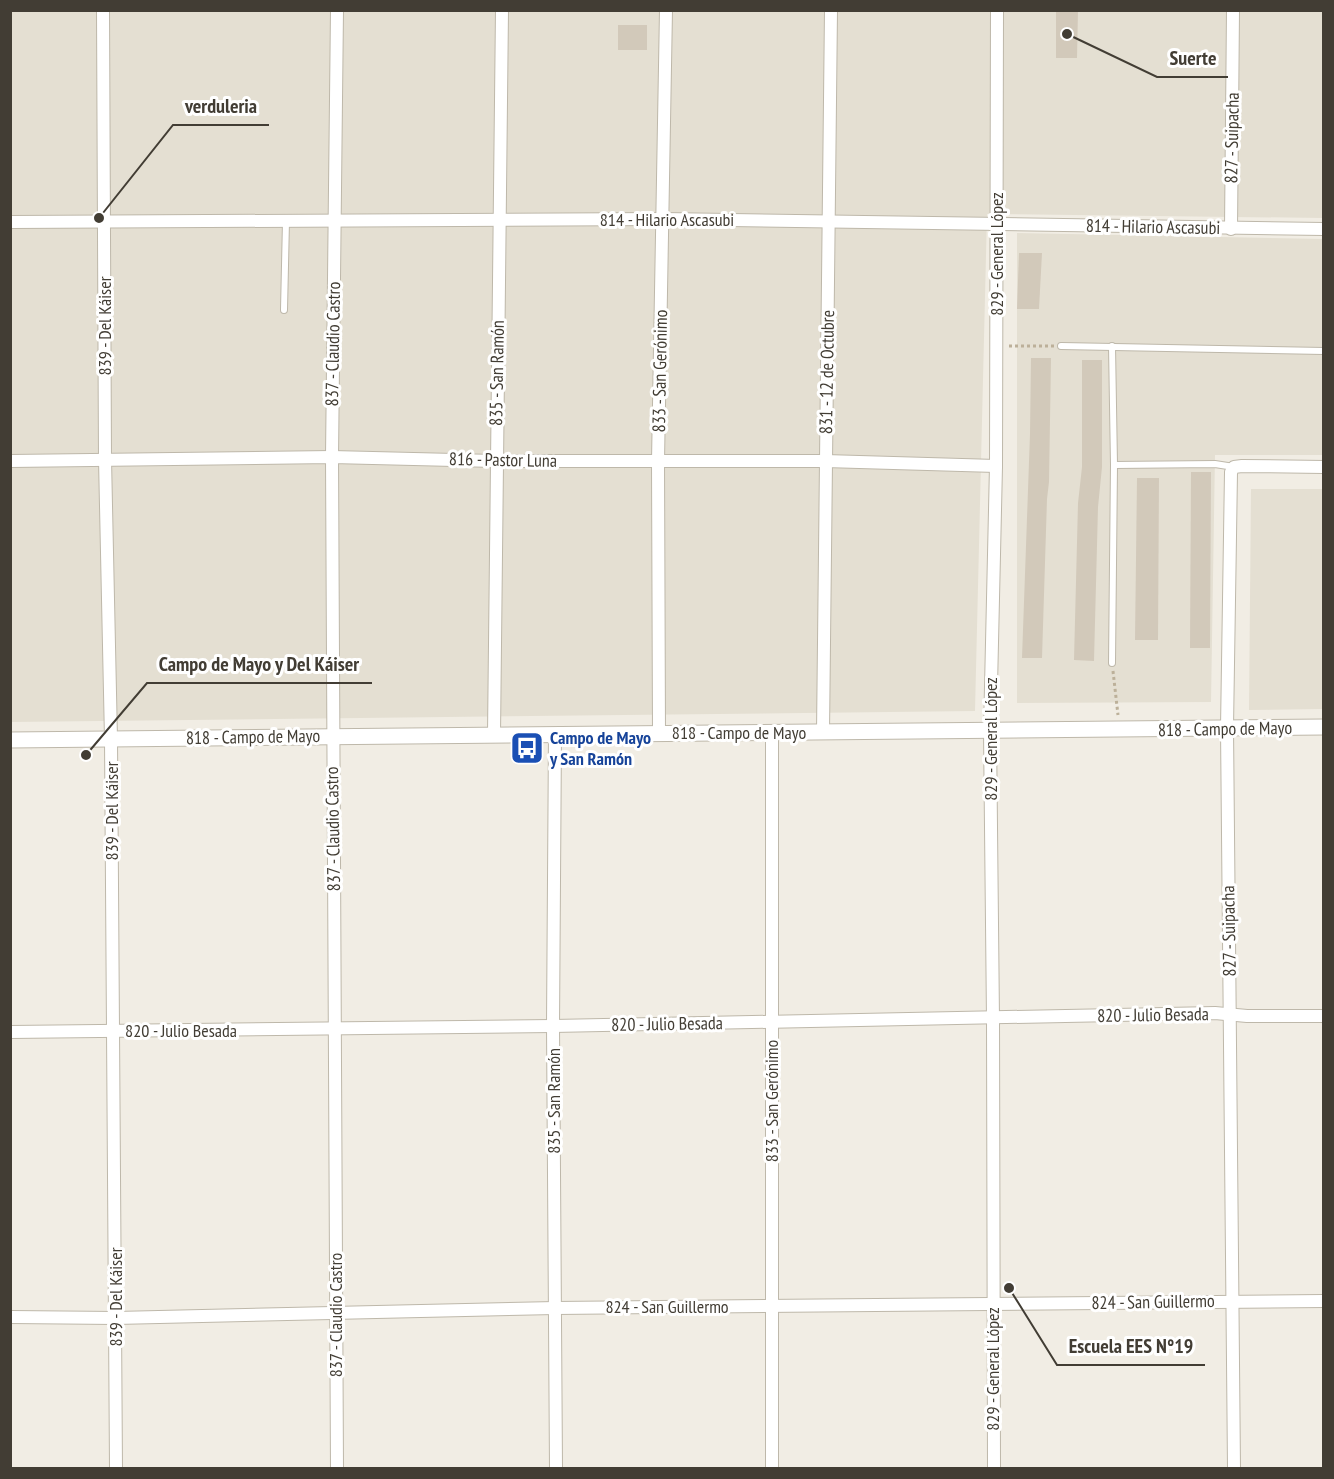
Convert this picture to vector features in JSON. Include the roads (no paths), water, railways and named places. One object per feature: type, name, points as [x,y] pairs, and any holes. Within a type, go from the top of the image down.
[{"type":"street","name":"839 - Del Káiser","points":[[103,10],[105,459],[111,739],[116,1468]]},
{"type":"street","name":"837 - Claudio Castro","points":[[337,10],[332,457],[337,1468]]},
{"type":"street","name":"835 - San Ramón","points":[[494,735],[495,461],[502,10]]},
{"type":"street","name":"833 - San Gerónimo","points":[[659,732],[658,461],[666,10]]},
{"type":"street","name":"831 - 12 de Octubre","points":[[823,733],[831,10]]},
{"type":"street","name":"829 - General López","points":[[994,1468],[990,731],[996,466],[996,10]]},
{"type":"street","name":"827 - Suipacha","points":[[1231,229],[1233,10]]},
{"type":"street","name":"814 - Hilario Ascasubi","points":[[10,222],[663,219],[1323,229]]},
{"type":"street","name":"816 - Pastor Luna","points":[[10,461],[332,457],[996,466]]},
{"type":"street","name":"827 - Suipacha","points":[[1233,1468],[1227,728],[1230,472],[1234,467]]},
{"type":"street","points":[[1234,467],[1323,467]]},
{"type":"street","name":"818 - Campo de Mayo","points":[[10,740],[1323,727]]},
{"type":"street","name":"833 - San Gerónimo","points":[[772,733],[772,1468]]},
{"type":"street","name":"835 - San Ramón","points":[[555,734],[553,1026],[556,1468]]},
{"type":"street","name":"820 - Julio Besada","points":[[10,1032],[553,1026],[1215,1013],[1323,1016]]},
{"type":"street","name":"824 - San Guillermo","points":[[10,1317],[116,1318],[555,1308],[1323,1300]]},
{"type":"lane","points":[[284,310],[286,221]]},
{"type":"lane","points":[[1061,346],[1323,351]]},
{"type":"lane","points":[[1112,346],[1114,465],[1112,663]]},
{"type":"lane","points":[[1114,465],[1215,464],[1234,467]]},
{"type":"place","name":"Suerte","points":[[1067,34]]},
{"type":"place","name":"verduleria","points":[[99,218]]},
{"type":"place","name":"Campo de Mayo y San Ramón","points":[[527,748]]},
{"type":"place","name":"Campo de Mayo y Del Káiser","points":[[86,755]]},
{"type":"place","name":"Escuela EES N°19","points":[[1009,1288]]}]
